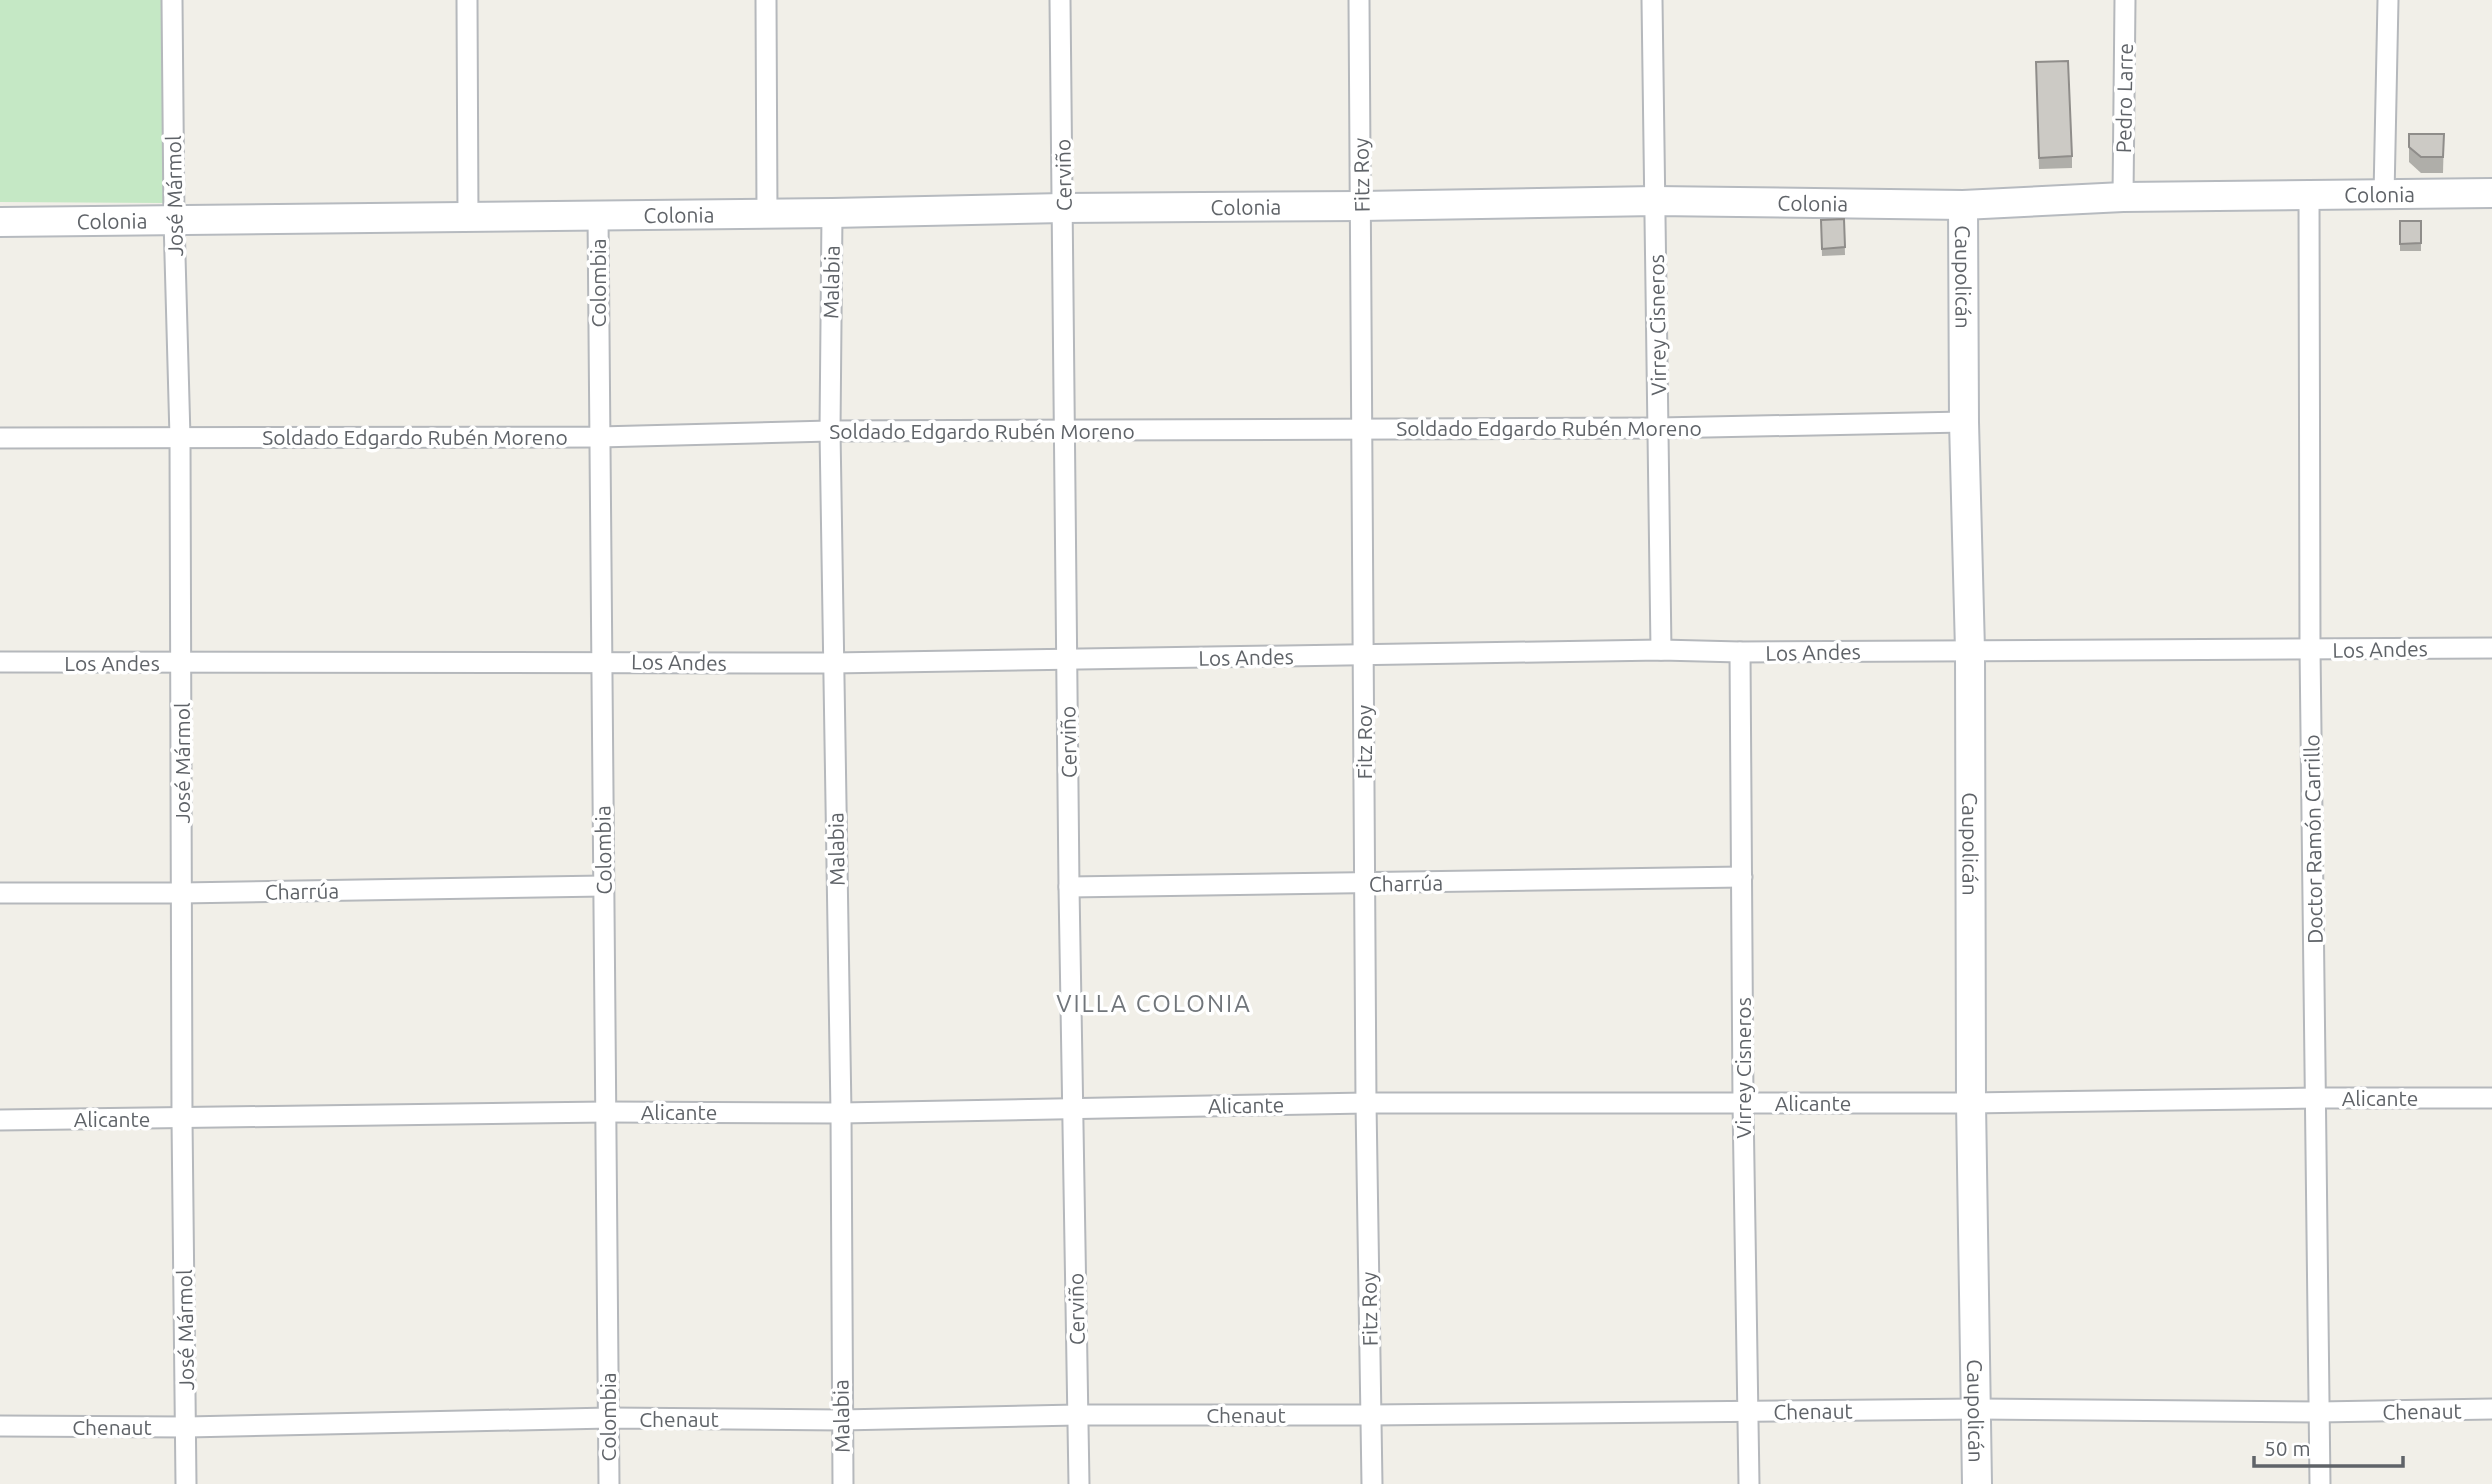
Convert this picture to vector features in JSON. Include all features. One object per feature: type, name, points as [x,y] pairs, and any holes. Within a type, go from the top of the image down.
[{"type":"street","name":"José Mármol","points":[[172,0],[180,437],[186,1484]]},
{"type":"street","points":[[467,0],[468,217]]},
{"type":"street","points":[[766,0],[767,213]]},
{"type":"street","name":"Cerviño","points":[[1060,0],[1069,887],[1079,1484]]},
{"type":"street","name":"Fitz Roy","points":[[1359,0],[1364,884],[1372,1484]]},
{"type":"street","name":"Virrey Cisneros","points":[[1652,0],[1661,650]]},
{"type":"street","name":"Pedro Larre","points":[[2123,197],[2125,0]]},
{"type":"street","points":[[2384,195],[2388,0]]},
{"type":"street","name":"Colonia","points":[[0,222],[1655,201],[1963,205],[2123,197],[2492,193]]},
{"type":"street","name":"Doctor Ramón Carrillo","points":[[2309,194],[2310,649],[2320,1484]]},
{"type":"street","name":"Caupolicán","points":[[1963,205],[1964,422],[1970,650],[1970,1103],[1977,1484]]},
{"type":"street","name":"Malabia","points":[[832,213],[832,663],[841,1113],[843,1484]]},
{"type":"street","name":"Colombia","points":[[598,216],[608,1484]]},
{"type":"street","name":"Soldado Edgardo Rubén Moreno","points":[[0,438],[599,437],[830,431],[1659,428],[1964,422]]},
{"type":"street","name":"Los Andes","points":[[0,662],[832,663],[1661,650],[1740,652],[2492,648]]},
{"type":"street","name":"Virrey Cisneros","points":[[1740,652],[1746,1412],[1749,1484]]},
{"type":"street","name":"Charrúa","points":[[1069,887],[1742,877]]},
{"type":"street","name":"Charrúa","points":[[0,893],[604,886]]},
{"type":"street","name":"Alicante","points":[[0,1120],[606,1112],[841,1113],[1366,1103],[1970,1103],[2492,1098]]},
{"type":"street","name":"Chenaut","points":[[0,1426],[187,1427],[609,1418],[841,1420],[1077,1415],[1977,1409],[2319,1412],[2492,1409]]},
{"type":"green space","points":[[0,0],[161,0],[165,203],[0,202]]},
{"type":"building","points":[[2068,61],[2072,156],[2039,158],[2036,62]]},
{"type":"building","points":[[2409,134],[2444,134],[2443,157],[2421,157],[2409,147]]},
{"type":"building","points":[[1844,219],[1845,247],[1822,249],[1821,220]]},
{"type":"building","points":[[2400,221],[2421,221],[2421,243],[2400,244]]},
{"type":"district","name":"VILLA COLONIA","points":[[1154,1003]]}]
